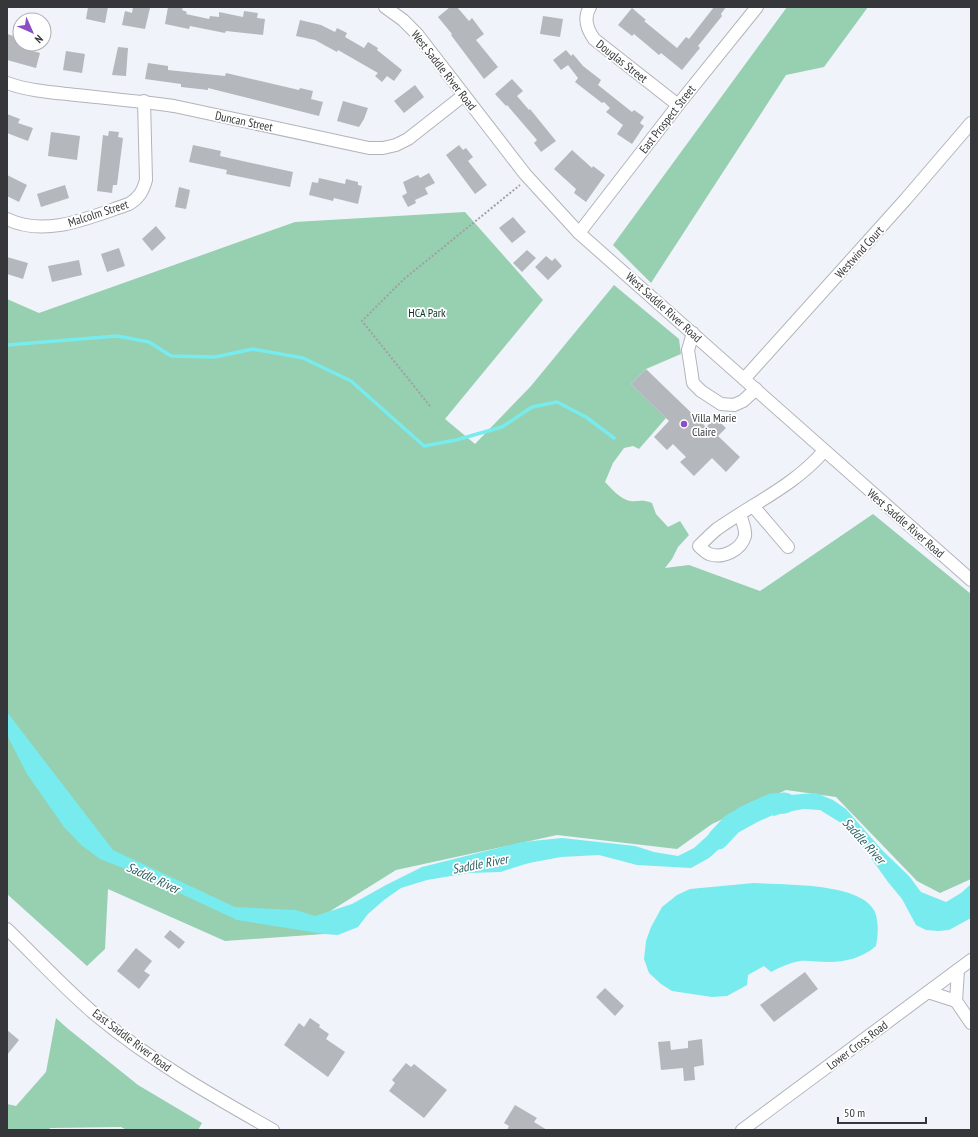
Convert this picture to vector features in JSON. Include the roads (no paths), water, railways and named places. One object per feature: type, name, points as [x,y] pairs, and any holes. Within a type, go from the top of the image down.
[{"type":"street","name":"West Saddle River Road","points":[[386,7],[403,20],[417,34],[528,178],[579,233],[971,580]]},
{"type":"street","name":"Douglas Street","points":[[590,7],[586,12],[586,22],[594,39],[678,105]]},
{"type":"street","name":"East Prospect Street","points":[[579,233],[678,105],[757,7]]},
{"type":"street","name":"Duncan Street","points":[[7,83],[38,91],[105,99],[144,101],[174,106],[362,147],[383,148],[396,145],[408,139],[464,95]]},
{"type":"street","name":"Malcolm Street","points":[[7,219],[26,225],[40,227],[57,226],[72,223],[129,204],[137,199],[143,190],[146,180],[144,101]]},
{"type":"street","name":"Westwind Court","points":[[744,379],[912,193],[971,123]]},
{"type":"street","points":[[692,333],[688,350],[693,383],[701,391],[720,404],[734,405],[743,401],[756,389]]},
{"type":"street","points":[[740,514],[796,478],[824,451]]},
{"type":"street","points":[[753,506],[788,547]]},
{"type":"street","name":"East Saddle River Road","points":[[7,929],[64,987],[132,1043],[205,1092],[273,1130]]},
{"type":"street","name":"Lower Cross Road","points":[[742,1130],[971,960]]},
{"type":"street","points":[[958,970],[956,1000],[971,1023]]},
{"type":"street","points":[[928,992],[956,1000]]},
{"type":"water","points":[[7,712],[113,850],[235,907],[296,910],[315,916],[352,904],[422,867],[522,842],[562,838],[635,846],[654,852],[678,856],[694,848],[738,808],[762,797],[816,793],[833,800],[846,809],[882,850],[909,876],[921,892],[946,902],[961,893],[971,884],[971,918],[949,930],[926,930],[916,925],[902,899],[846,826],[820,810],[804,809],[774,816],[765,811],[754,810],[744,815],[736,822],[732,833],[719,849],[709,858],[691,868],[637,865],[599,855],[561,857],[529,863],[500,872],[469,873],[427,880],[401,888],[368,914],[358,927],[338,935],[237,920],[143,876],[100,859],[81,845],[64,827],[27,774],[7,735]]},
{"type":"water","points":[[754,883],[820,887],[839,890],[855,895],[867,902],[875,912],[878,929],[876,946],[865,954],[847,960],[828,962],[800,961],[785,965],[771,972],[764,966],[748,975],[747,985],[727,996],[712,997],[672,991],[661,984],[649,973],[644,959],[646,941],[651,927],[662,907],[677,895],[690,889]]},
{"type":"waterway","points":[[7,345],[117,336],[149,342],[171,356],[215,357],[253,349],[303,358],[351,381],[424,446],[456,440],[502,427],[532,407],[557,402],[586,417],[614,438]]},
{"type":"waterway","name":"Saddle River","points":[[718,839],[732,824],[752,813],[772,804],[785,803]]},
{"type":"place","name":"Villa Marie Claire","points":[[684,424]]},
{"type":"park label","name":"HCA Park","points":[[427,312]]}]
